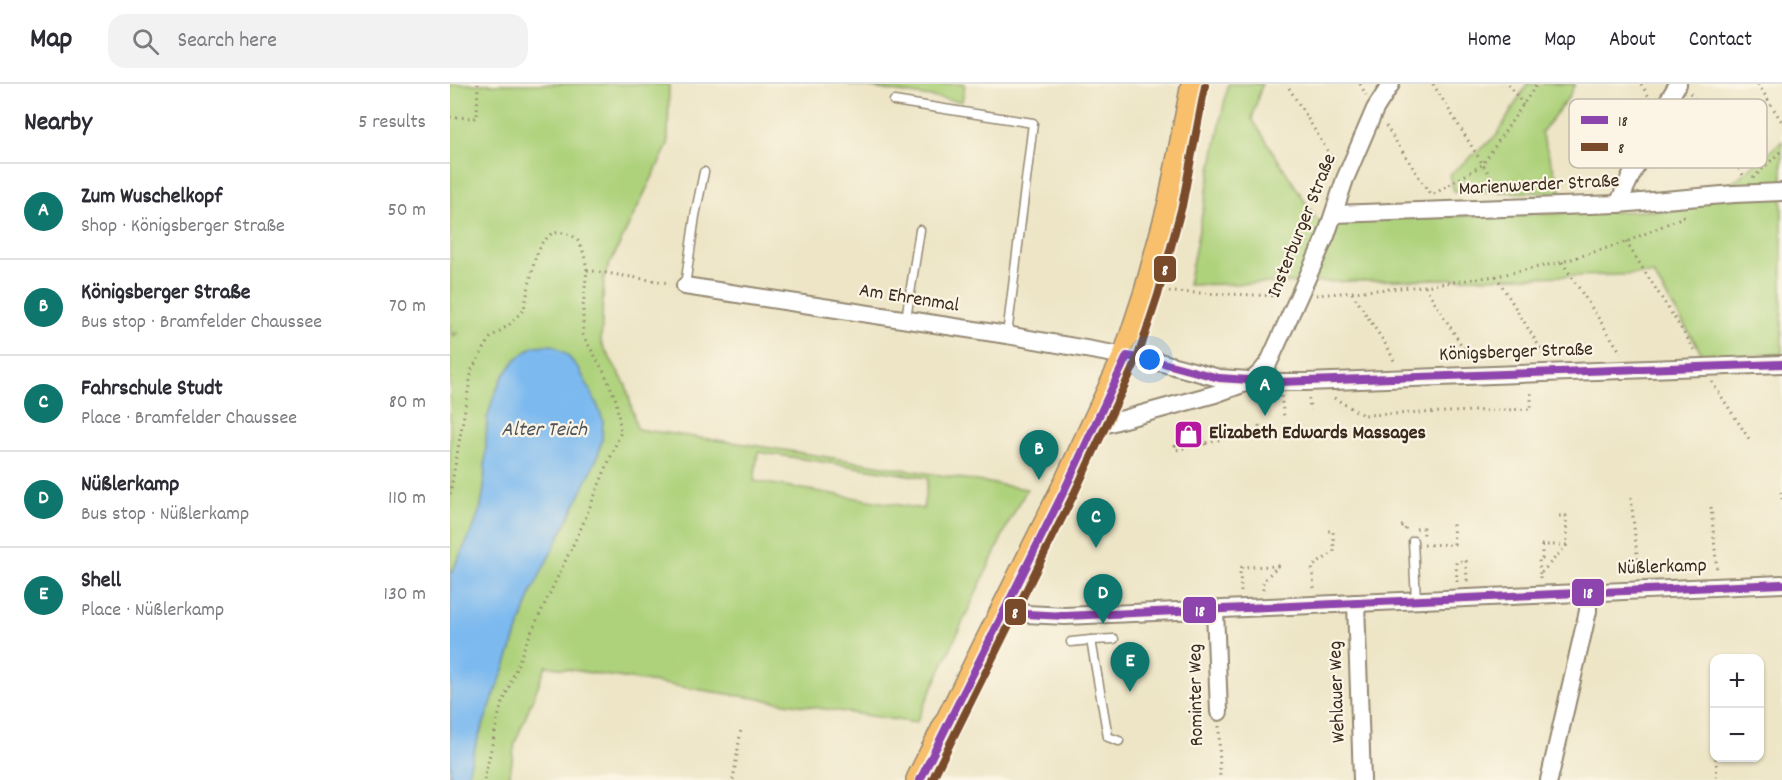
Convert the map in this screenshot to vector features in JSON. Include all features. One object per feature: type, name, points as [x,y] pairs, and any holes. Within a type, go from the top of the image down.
[{"type":"main road","points":[[920,780],[1095,427],[1127,356],[1148,292],[1172,203],[1196,84]]},
{"type":"street","name":"Insterburger Straße","points":[[1251,381],[1269,362],[1334,214],[1345,179],[1375,109],[1391,84]]},
{"type":"street","points":[[1669,99],[1678,84]]},
{"type":"street","points":[[1618,204],[1634,168]]},
{"type":"street","name":"Marienwerder Straße","points":[[1334,214],[1618,204],[1782,192]]},
{"type":"street","name":"Am Ehrenmal","points":[[685,286],[1007,334],[1127,356]]},
{"type":"street","name":"Königsberger Straße","points":[[1127,356],[1218,378],[1279,382],[1782,363]]},
{"type":"street","name":"Königsberger Straße","points":[[1095,427],[1215,394],[1251,381]]},
{"type":"street","name":"Nüßlerkamp","points":[[1008,604],[1026,614],[1065,616],[1782,584]]},
{"type":"street","points":[[1549,780],[1588,611],[1588,592]]},
{"type":"street","name":"Wehlauer Weg","points":[[1356,603],[1362,780]]},
{"type":"street","name":"Rominter Weg","points":[[1215,610],[1219,712]]},
{"type":"lane","points":[[894,101],[1033,123],[1007,334]]},
{"type":"lane","points":[[685,286],[704,172]]},
{"type":"lane","points":[[906,319],[920,230]]},
{"type":"lane","points":[[1413,541],[1416,600]]},
{"type":"lane","points":[[1071,642],[1114,639]]},
{"type":"lane","points":[[1091,640],[1108,738],[1119,741]]},
{"type":"path","points":[[450,117],[477,117],[478,84]]},
{"type":"path","points":[[1360,84],[1431,196]]},
{"type":"path","points":[[1432,84],[1511,208]]},
{"type":"path","points":[[1509,84],[1523,106]]},
{"type":"path","points":[[1396,213],[1431,196],[1482,165],[1538,84]]},
{"type":"path","points":[[1684,84],[1694,99]]},
{"type":"path","points":[[1758,84],[1782,122]]},
{"type":"path","points":[[1288,88],[1345,179]]},
{"type":"path","points":[[1767,164],[1782,150]]},
{"type":"path","points":[[1618,168],[1627,182]]},
{"type":"path","points":[[1738,168],[1747,182],[1762,168]]},
{"type":"path","points":[[1148,292],[1298,296],[1425,286],[1496,276],[1562,262],[1626,242],[1690,214]]},
{"type":"path","points":[[450,494],[472,369],[491,337],[509,325],[524,309],[535,258],[542,243],[552,232],[565,231],[575,237],[583,248],[587,270],[583,335],[605,374],[616,400],[621,432],[582,526],[526,643],[500,710],[484,780]]},
{"type":"path","points":[[1626,242],[1751,441]]},
{"type":"path","points":[[1562,262],[1622,355],[1623,369]]},
{"type":"path","points":[[587,270],[685,286]]},
{"type":"path","points":[[1306,382],[1363,416],[1531,409],[1537,373],[1545,356],[1496,276]]},
{"type":"path","points":[[1425,286],[1469,357],[1470,375]]},
{"type":"path","points":[[1352,293],[1388,348],[1399,378]]},
{"type":"path","points":[[1259,425],[1261,436]]},
{"type":"path","points":[[1175,445],[1176,450],[1180,452],[1205,443],[1260,430]]},
{"type":"path","points":[[1231,432],[1234,442]]},
{"type":"path","points":[[1203,438],[1207,448]]},
{"type":"path","points":[[1781,492],[1782,499]]},
{"type":"path","points":[[1631,498],[1641,590]]},
{"type":"path","points":[[1712,507],[1719,587]]},
{"type":"path","points":[[1540,574],[1567,545],[1566,516],[1558,516]]},
{"type":"path","points":[[1406,529],[1424,528],[1424,545],[1440,546],[1454,544],[1453,523],[1455,523]]},
{"type":"path","points":[[1315,605],[1312,567],[1334,552],[1333,531],[1328,531]]},
{"type":"path","points":[[1540,595],[1541,544],[1567,545]]},
{"type":"path","points":[[1264,607],[1263,581],[1278,566],[1278,561]]},
{"type":"path","points":[[1457,580],[1467,580],[1466,561],[1456,561],[1457,580],[1459,598]]},
{"type":"path","points":[[1242,609],[1240,572],[1242,567],[1278,566]]},
{"type":"path","name":"Rominter Weg","points":[[1219,712],[1220,780]]},
{"type":"path","points":[[733,780],[741,729]]},
{"type":"path","points":[[1716,762],[1717,780]]},
{"type":"green space","points":[[450,84],[669,84],[668,145],[604,276],[601,343],[626,385],[637,429],[1027,489],[1009,522],[916,723],[546,666],[515,743],[509,780],[450,780],[450,337],[459,333],[450,334]],"holes":[[[758,452],[928,478],[923,509],[754,481]]]},
{"type":"green space","points":[[848,84],[965,84],[962,102]]},
{"type":"green space","points":[[1228,84],[1262,84],[1252,119],[1317,220],[1679,210],[1732,183],[1750,168],[1767,168],[1767,154],[1782,141],[1782,354],[1704,357],[1653,274],[1188,285]]},
{"type":"green space","points":[[1527,84],[1575,84],[1568,98],[1541,133],[1562,193],[1454,191],[1449,175],[1497,135]]},
{"type":"water","name":"Alter Teich","points":[[553,345],[567,355],[579,369],[603,420],[602,440],[598,456],[532,591],[476,744],[466,780],[450,780],[450,576],[475,524],[481,506],[487,419],[502,378],[516,359],[534,346]]},
{"type":"transit line","name":"8","points":[[932,780],[1073,496],[1137,359],[1158,295],[1182,206],[1205,86]]},
{"type":"transit line","name":"18","points":[[920,780],[1064,491],[1127,356],[1219,378],[1279,382],[1782,364]]},
{"type":"transit line","name":"18","points":[[1008,604],[1026,614],[1065,616],[1782,584]]},
{"type":"place","name":"Zum Wuschelkopf","points":[[1265,416]]},
{"type":"place","name":"Elizabeth Edwards Massages","points":[[1188,434]]},
{"type":"place","name":"Königsberger Straße","points":[[1039,480]]},
{"type":"place","name":"Fahrschule Studt","points":[[1096,548]]},
{"type":"place","name":"Nüßlerkamp","points":[[1103,624]]},
{"type":"place","name":"Shell","points":[[1130,692]]}]
